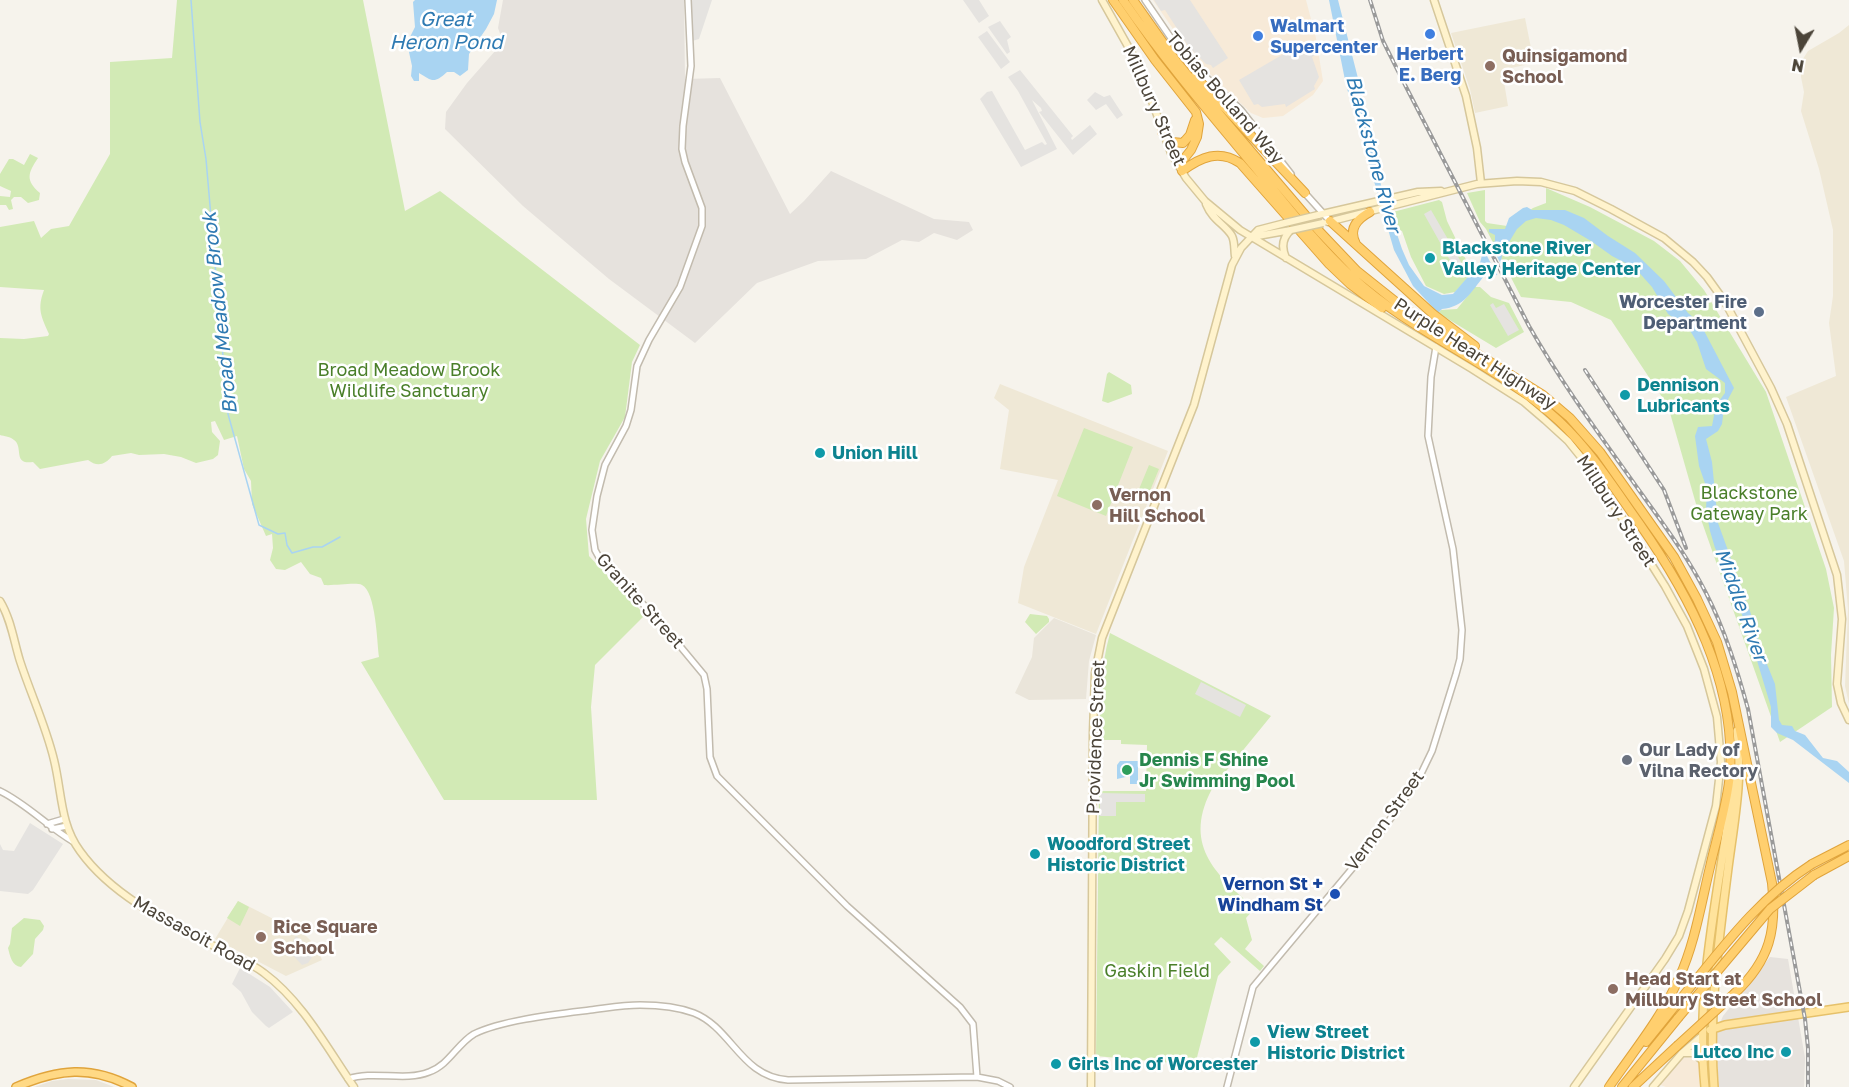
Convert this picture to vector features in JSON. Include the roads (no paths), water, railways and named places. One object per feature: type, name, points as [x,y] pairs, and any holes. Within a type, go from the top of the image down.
[{"type":"highway","points":[[1113,0],[1155,60],[1196,112],[1199,124],[1197,137],[1180,168]]},
{"type":"highway","name":"Purple Heart Highway","points":[[1123,0],[1181,78],[1327,252],[1353,278],[1385,305],[1517,388],[1564,426],[1591,456],[1655,546],[1685,597],[1710,651],[1725,705],[1730,739],[1724,812],[1694,935],[1679,978],[1671,995],[1609,1087]]},
{"type":"highway","name":"Purple Heart Highway","points":[[1133,0],[1157,35],[1221,116],[1319,231],[1357,271],[1401,306],[1512,374],[1552,402],[1587,435],[1659,534],[1682,570],[1708,620],[1722,655],[1732,692],[1772,883],[1774,916],[1770,941],[1762,961],[1746,983],[1679,1049],[1633,1087]]},
{"type":"highway","points":[[1157,35],[1305,193]]},
{"type":"highway","points":[[1162,132],[1172,142],[1183,143],[1192,131],[1196,112]]},
{"type":"highway","points":[[1180,168],[1211,155],[1227,156],[1240,163],[1313,247],[1350,285],[1392,315],[1445,344]]},
{"type":"highway","points":[[1356,246],[1352,233],[1355,224],[1370,208]]},
{"type":"highway","points":[[1327,222],[1432,314],[1512,374]]},
{"type":"highway","points":[[1609,1087],[1758,907],[1789,879],[1849,845]]},
{"type":"highway","points":[[1622,1087],[1770,909],[1814,875],[1849,856]]},
{"type":"highway","points":[[16,1087],[50,1075],[79,1072],[100,1074],[132,1087]]},
{"type":"main road","name":"Millbury Street","points":[[1102,0],[1139,66],[1162,132],[1180,168],[1205,201],[1227,221],[1251,237],[1524,402],[1555,428],[1584,460],[1665,586],[1687,626],[1707,675],[1717,717],[1721,756],[1719,796],[1686,920],[1665,959],[1640,991],[1574,1087]]},
{"type":"main road","points":[[1434,0],[1467,96],[1481,183]]},
{"type":"main road","points":[[1251,237],[1327,222],[1429,191],[1444,191],[1481,183],[1533,181],[1575,191],[1664,238],[1693,262],[1716,289],[1780,406],[1834,566],[1841,606],[1838,689],[1842,707],[1849,720]]},
{"type":"main road","points":[[1205,201],[1215,220],[1232,237],[1235,257]]},
{"type":"main road","points":[[1251,237],[1262,228],[1320,214],[1370,208]]},
{"type":"main road","points":[[1286,258],[1282,243],[1291,230]]},
{"type":"main road","name":"Providence Street","points":[[1091,1087],[1093,733],[1098,654],[1113,606],[1194,405],[1235,257],[1251,237]]},
{"type":"main road","name":"Massasoit Road","points":[[0,601],[55,762],[66,822],[74,842],[84,857],[145,910],[244,961],[279,985],[301,1010],[354,1087]]},
{"type":"main road","points":[[1714,1087],[1713,1028],[1722,920],[1739,779],[1738,739],[1732,692]]},
{"type":"main road","points":[[1705,1087],[1703,1035],[1707,970],[1731,800],[1733,769],[1730,758]]},
{"type":"main road","points":[[1653,1087],[1679,1049],[1713,1028],[1849,1007]]},
{"type":"main road","points":[[1679,1049],[1693,1053],[1703,1061]]},
{"type":"street","name":"Granite Street","points":[[688,0],[691,66],[682,149],[702,208],[702,226],[680,287],[648,341],[637,366],[629,417],[601,476],[594,513],[592,541],[600,560],[660,622],[704,675],[707,689],[710,757],[717,776],[847,906],[937,985],[967,1016],[973,1024],[975,1034],[977,1077]]},
{"type":"street","name":"Tobias Bolland Way","points":[[1144,0],[1191,63],[1249,119],[1327,222]]},
{"type":"street","name":"Vernon Street","points":[[1227,1087],[1253,987],[1371,846],[1418,780],[1432,751],[1456,674],[1460,659],[1462,630],[1453,549],[1428,436],[1431,377],[1436,347]]},
{"type":"street","points":[[0,791],[74,842]]},
{"type":"street","points":[[50,826],[66,822]]},
{"type":"street","points":[[348,1079],[367,1075],[429,1073],[452,1056],[474,1035],[487,1030],[542,1017],[638,1005],[677,1009],[700,1016],[754,1068],[775,1079],[977,1077],[998,1081],[1010,1087]]},
{"type":"water","name":"Great Heron Pond","points":[[415,0],[497,0],[494,14],[469,54],[468,70],[460,76],[454,72],[447,72],[433,80],[419,73],[419,81],[414,81],[411,76],[412,66],[407,43],[415,27],[413,2]]},
{"type":"water","points":[[1329,0],[1338,0],[1361,90],[1382,189],[1402,249],[1409,265],[1424,286],[1442,295],[1453,294],[1480,263],[1484,247],[1495,241],[1495,235],[1489,232],[1489,229],[1505,229],[1509,218],[1523,208],[1565,210],[1584,218],[1635,253],[1664,281],[1688,313],[1700,323],[1734,388],[1724,407],[1722,424],[1718,431],[1706,439],[1712,462],[1718,523],[1775,684],[1779,720],[1782,725],[1792,726],[1795,731],[1805,735],[1823,758],[1837,761],[1849,772],[1849,783],[1793,740],[1777,733],[1771,727],[1771,707],[1752,644],[1725,565],[1715,548],[1706,509],[1707,489],[1699,466],[1695,436],[1698,427],[1712,426],[1716,405],[1725,393],[1725,383],[1706,369],[1697,342],[1689,329],[1668,314],[1652,287],[1635,268],[1564,225],[1551,220],[1536,218],[1526,221],[1517,229],[1503,252],[1501,261],[1506,271],[1498,275],[1484,276],[1462,302],[1442,309],[1438,313],[1413,286],[1394,250],[1346,85]]},
{"type":"water","name":"Dennis F Shine Jr Swimming Pool","points":[[1120,761],[1138,761],[1138,784],[1130,784],[1130,776],[1117,779],[1117,765]]},
{"type":"waterway","name":"Broad Meadow Brook","points":[[191,0],[200,122],[206,159],[228,414],[259,525],[278,534],[285,533],[287,545],[292,553],[322,547],[340,537]]},
{"type":"railway","points":[[1370,0],[1383,41],[1529,326],[1583,411],[1684,554],[1719,621],[1748,709],[1805,1019],[1808,1087]]},
{"type":"railway","points":[[1585,370],[1664,490],[1686,548]]},
{"type":"place","name":"Herbert E. Berg","points":[[1430,34]]},
{"type":"place","name":"Walmart Supercenter","points":[[1258,36]]},
{"type":"place","name":"Quinsigamond School","points":[[1490,66]]},
{"type":"place","name":"Blackstone River Valley Heritage Center","points":[[1430,258]]},
{"type":"place","name":"Worcester Fire Department","points":[[1759,312]]},
{"type":"place","name":"Dennison Lubricants","points":[[1625,395]]},
{"type":"place","name":"Union Hill","points":[[820,453]]},
{"type":"place","name":"Vernon Hill School","points":[[1097,505]]},
{"type":"place","name":"Our Lady of Vilna Rectory","points":[[1627,760]]},
{"type":"place","name":"Dennis F Shine Jr Swimming Pool","points":[[1127,770]]},
{"type":"place","name":"Woodford Street Historic District","points":[[1035,854]]},
{"type":"place","name":"Vernon St + Windham St","points":[[1335,894]]},
{"type":"place","name":"Rice Square School","points":[[261,937]]},
{"type":"place","name":"Head Start at Millbury Street School","points":[[1613,989]]},
{"type":"place","name":"View Street Historic District","points":[[1255,1042]]},
{"type":"place","name":"Lutco Inc","points":[[1786,1052]]},
{"type":"place","name":"Girls Inc of Worcester","points":[[1056,1064]]},
{"type":"water label","name":"Blackstone River","points":[[1373,154]]},
{"type":"water label","name":"Middle River","points":[[1741,605]]},
{"type":"park label","name":"Broad Meadow Brook Wildlife Sanctuary","points":[[409,380]]},
{"type":"park label","name":"Blackstone Gateway Park","points":[[1749,503]]},
{"type":"park label","name":"Gaskin Field","points":[[1157,971]]}]
